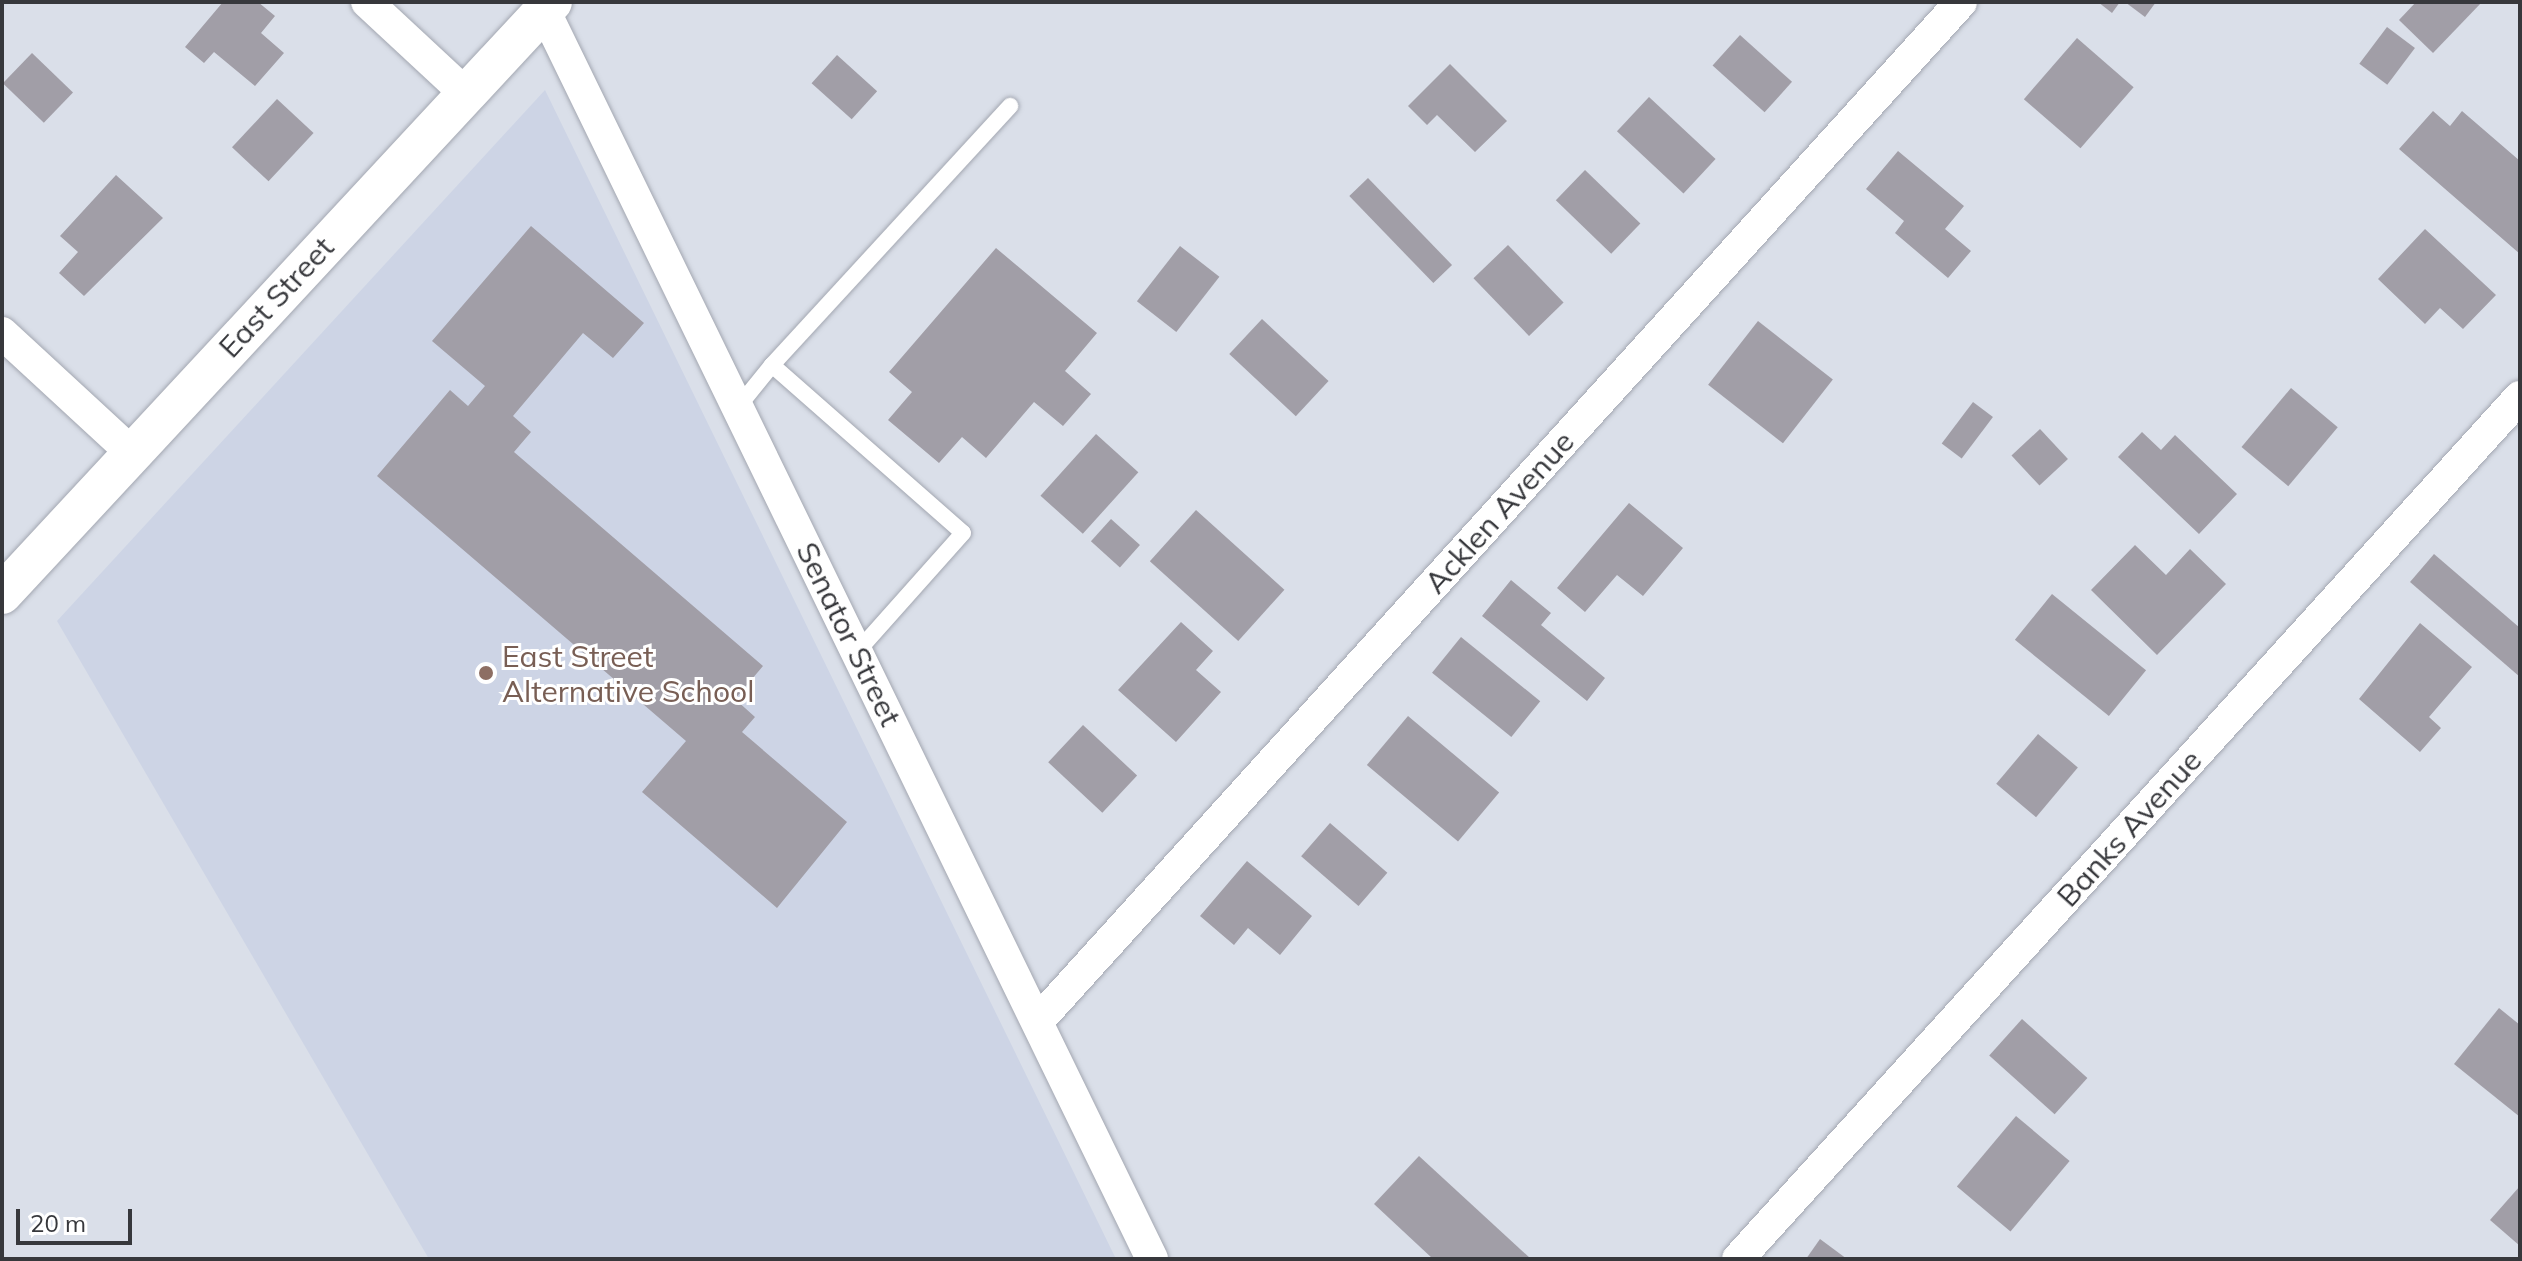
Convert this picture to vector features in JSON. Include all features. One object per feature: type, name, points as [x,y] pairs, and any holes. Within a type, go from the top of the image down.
[{"type":"street","points":[[367,2],[467,95]]},
{"type":"street","name":"Acklen Avenue","points":[[1038,1021],[1961,2]]},
{"type":"street","name":"East Street","points":[[2,594],[130,451],[548,6]]},
{"type":"street","name":"Senator Street","points":[[548,6],[738,407],[1152,1259]]},
{"type":"street","points":[[2,333],[130,451]]},
{"type":"street","name":"Banks Avenue","points":[[1738,1259],[2520,397]]},
{"type":"lane","points":[[738,407],[772,365],[1010,106]]},
{"type":"lane","points":[[772,365],[963,533],[857,652]]},
{"type":"shaded area","points":[[545,90],[1116,1259],[429,1259],[57,621]]},
{"type":"building","points":[[223,2],[258,2],[275,16],[261,33],[284,53],[255,86],[214,52],[204,63],[185,47]]},
{"type":"building","points":[[2098,2],[2120,2],[2112,13]]},
{"type":"building","points":[[2125,2],[2156,2],[2145,17]]},
{"type":"building","points":[[2416,2],[2482,2],[2433,53],[2399,20]]},
{"type":"building","points":[[2387,27],[2415,48],[2387,85],[2359,64]]},
{"type":"building","points":[[1740,35],[1792,82],[1765,112],[1713,65]]},
{"type":"building","points":[[2077,38],[2134,87],[2080,148],[2024,99]]},
{"type":"building","points":[[32,53],[73,93],[44,123],[3,83]]},
{"type":"building","points":[[837,55],[877,91],[852,119],[812,83]]},
{"type":"building","points":[[1450,64],[1507,121],[1475,152],[1437,115],[1427,125],[1408,106]]},
{"type":"building","points":[[1649,97],[1716,159],[1683,193],[1617,131]]},
{"type":"building","points":[[277,99],[314,133],[269,181],[232,147]]},
{"type":"building","points":[[2433,111],[2450,126],[2462,111],[2520,161],[2520,254],[2399,149]]},
{"type":"building","points":[[1898,151],[1964,206],[1945,229],[1971,251],[1948,278],[1895,233],[1904,221],[1866,189]]},
{"type":"building","points":[[1585,170],[1640,223],[1611,254],[1556,200]]},
{"type":"building","points":[[116,175],[163,218],[84,296],[59,273],[78,252],[60,236]]},
{"type":"building","points":[[1368,178],[1452,265],[1433,283],[1349,196]]},
{"type":"building","points":[[531,226],[644,323],[613,358],[583,333],[513,416],[531,432],[514,452],[763,666],[735,699],[755,717],[742,732],[847,822],[777,908],[642,792],[686,741],[377,476],[450,390],[468,406],[485,386],[432,341]]},
{"type":"building","points":[[2425,229],[2496,295],[2463,329],[2440,308],[2425,324],[2378,279]]},
{"type":"building","points":[[1508,245],[1564,303],[1529,336],[1473,278]]},
{"type":"building","points":[[1180,246],[1219,277],[1176,332],[1137,301]]},
{"type":"building","points":[[996,248],[1097,333],[1065,371],[1091,394],[1063,426],[1034,402],[986,458],[962,437],[939,463],[888,420],[912,392],[889,372]]},
{"type":"building","points":[[1262,319],[1329,381],[1296,416],[1229,354]]},
{"type":"building","points":[[1758,321],[1833,379],[1783,443],[1708,385]]},
{"type":"building","points":[[2291,388],[2338,427],[2288,486],[2242,447]]},
{"type":"building","points":[[1973,402],[1993,417],[1962,459],[1942,444]]},
{"type":"building","points":[[2040,429],[2068,459],[2039,486],[2011,456]]},
{"type":"building","points":[[2142,432],[2161,450],[2175,435],[2237,494],[2199,534],[2118,457]]},
{"type":"building","points":[[1096,434],[1138,472],[1083,534],[1040,496]]},
{"type":"building","points":[[1629,503],[1683,548],[1643,596],[1617,575],[1585,612],[1557,588]]},
{"type":"building","points":[[1196,510],[1284,590],[1238,641],[1150,561]]},
{"type":"building","points":[[1111,519],[1140,545],[1120,567],[1091,541]]},
{"type":"building","points":[[2135,545],[2166,575],[2190,549],[2226,584],[2157,655],[2091,590]]},
{"type":"building","points":[[2434,554],[2520,628],[2520,677],[2410,582]]},
{"type":"building","points":[[1511,580],[1551,613],[1541,625],[1605,678],[1587,701],[1482,616]]},
{"type":"building","points":[[2052,594],[2146,670],[2109,716],[2015,640]]},
{"type":"building","points":[[1181,622],[1213,651],[1196,670],[1221,692],[1176,742],[1118,690]]},
{"type":"building","points":[[2420,623],[2472,667],[2429,717],[2441,728],[2420,752],[2359,699]]},
{"type":"building","points":[[1461,637],[1540,701],[1511,737],[1432,673]]},
{"type":"building","points":[[1408,716],[1499,792],[1458,842],[1367,765]]},
{"type":"building","points":[[1083,725],[1137,775],[1102,813],[1048,762]]},
{"type":"building","points":[[2038,734],[2078,767],[2036,817],[1996,784]]},
{"type":"building","points":[[1330,823],[1387,873],[1358,906],[1301,856]]},
{"type":"building","points":[[1247,861],[1312,916],[1280,955],[1248,928],[1234,945],[1200,916]]},
{"type":"building","points":[[2499,1008],[2520,1025],[2520,1117],[2454,1064]]},
{"type":"building","points":[[2022,1019],[2087,1078],[2055,1114],[1989,1055]]},
{"type":"building","points":[[2016,1116],[2070,1161],[2010,1231],[1957,1186]]},
{"type":"building","points":[[1419,1156],[1531,1259],[1433,1259],[1374,1204]]},
{"type":"building","points":[[2520,1186],[2520,1246],[2490,1220]]},
{"type":"building","points":[[1820,1239],[1847,1259],[1806,1259]]},
{"type":"place","name":"East Street Alternative School","points":[[486,673]]}]
